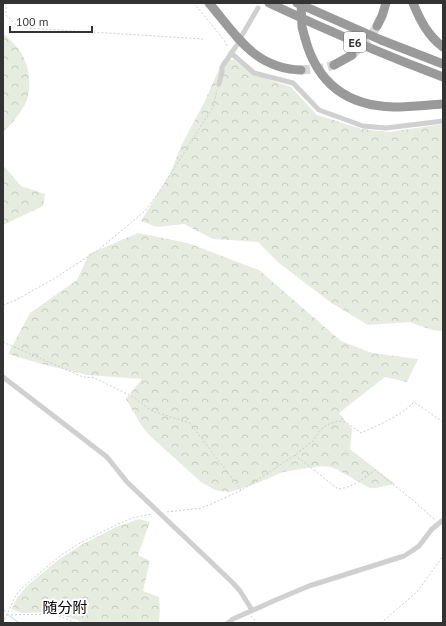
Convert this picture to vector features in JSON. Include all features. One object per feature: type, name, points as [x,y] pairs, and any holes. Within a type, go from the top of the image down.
[{"type":"highway","points":[[209,3],[243,44],[257,56],[275,65],[292,70],[301,70]]},
{"type":"highway","name":"E6","points":[[269,3],[376,52],[443,77]]},
{"type":"highway","name":"E6","points":[[297,3],[381,40],[443,64]]},
{"type":"highway","points":[[301,3],[304,38],[312,60],[324,77],[339,91],[361,102],[383,106],[443,104]]},
{"type":"highway","points":[[377,26],[386,3]]},
{"type":"highway","points":[[413,3],[422,24],[443,47]]},
{"type":"highway","points":[[334,65],[352,55]]},
{"type":"street","points":[[241,37],[258,8]]},
{"type":"street","points":[[219,84],[222,67],[237,45]]},
{"type":"street","points":[[231,53],[254,73],[293,82],[319,110],[363,126],[386,128],[443,121]]},
{"type":"street","points":[[3,378],[107,457],[127,482],[233,583],[240,591],[250,611]]},
{"type":"street","points":[[228,623],[250,611],[309,586],[404,556],[419,546],[427,535],[441,521]]},
{"type":"path","points":[[6,3],[6,15],[15,24],[27,28],[203,39]]},
{"type":"path","points":[[194,3],[224,40],[231,53]]},
{"type":"path","points":[[3,305],[14,301],[55,278],[97,251],[145,211],[161,189],[212,107],[219,84]]},
{"type":"path","points":[[3,342],[83,377],[95,378],[133,397],[152,411],[190,423],[242,490]]},
{"type":"path","points":[[3,623],[20,590],[60,556],[80,543],[132,518],[201,508],[242,490],[295,455],[313,441],[321,429],[329,424],[338,421],[347,423],[361,433],[396,416],[409,408],[414,402],[443,422]]},
{"type":"path","points":[[295,455],[338,489],[354,484],[375,470],[441,521]]},
{"type":"path","points":[[381,623],[417,592],[443,556]]},
{"type":"path","points":[[250,611],[257,623]]},
{"type":"path","points":[[7,615],[53,614],[77,623]]},
{"type":"green space","points":[[3,33],[20,51],[26,62],[29,75],[29,94],[25,104],[3,132]]},
{"type":"green space","points":[[223,60],[234,60],[252,74],[291,87],[317,115],[362,129],[389,132],[443,124],[443,331],[432,330],[410,322],[368,325],[330,302],[279,263],[258,242],[213,239],[184,224],[157,227],[141,221],[170,174],[181,146],[204,103]]},
{"type":"green space","points":[[3,165],[21,186],[45,194],[43,206],[3,225]]},
{"type":"green space","points":[[138,233],[188,243],[259,270],[341,341],[372,353],[418,359],[407,382],[385,377],[339,413],[352,429],[350,449],[395,484],[370,488],[336,469],[322,466],[283,472],[250,486],[229,492],[215,490],[201,482],[148,434],[141,425],[126,399],[142,379],[87,375],[8,354],[30,313],[77,280],[89,254]]},
{"type":"green space","points":[[139,519],[150,522],[138,555],[150,561],[143,591],[159,597],[159,623],[85,623],[53,612],[21,613],[12,609],[17,598],[28,585],[58,560],[81,545],[116,527]]},
{"type":"waterway","points":[[10,616],[19,623]]},
{"type":"tunnel","points":[[352,55],[371,36],[377,26]]},
{"type":"tunnel","points":[[301,70],[324,68],[334,65]]},
{"type":"district","name":"随分附","points":[[65,607]]}]
